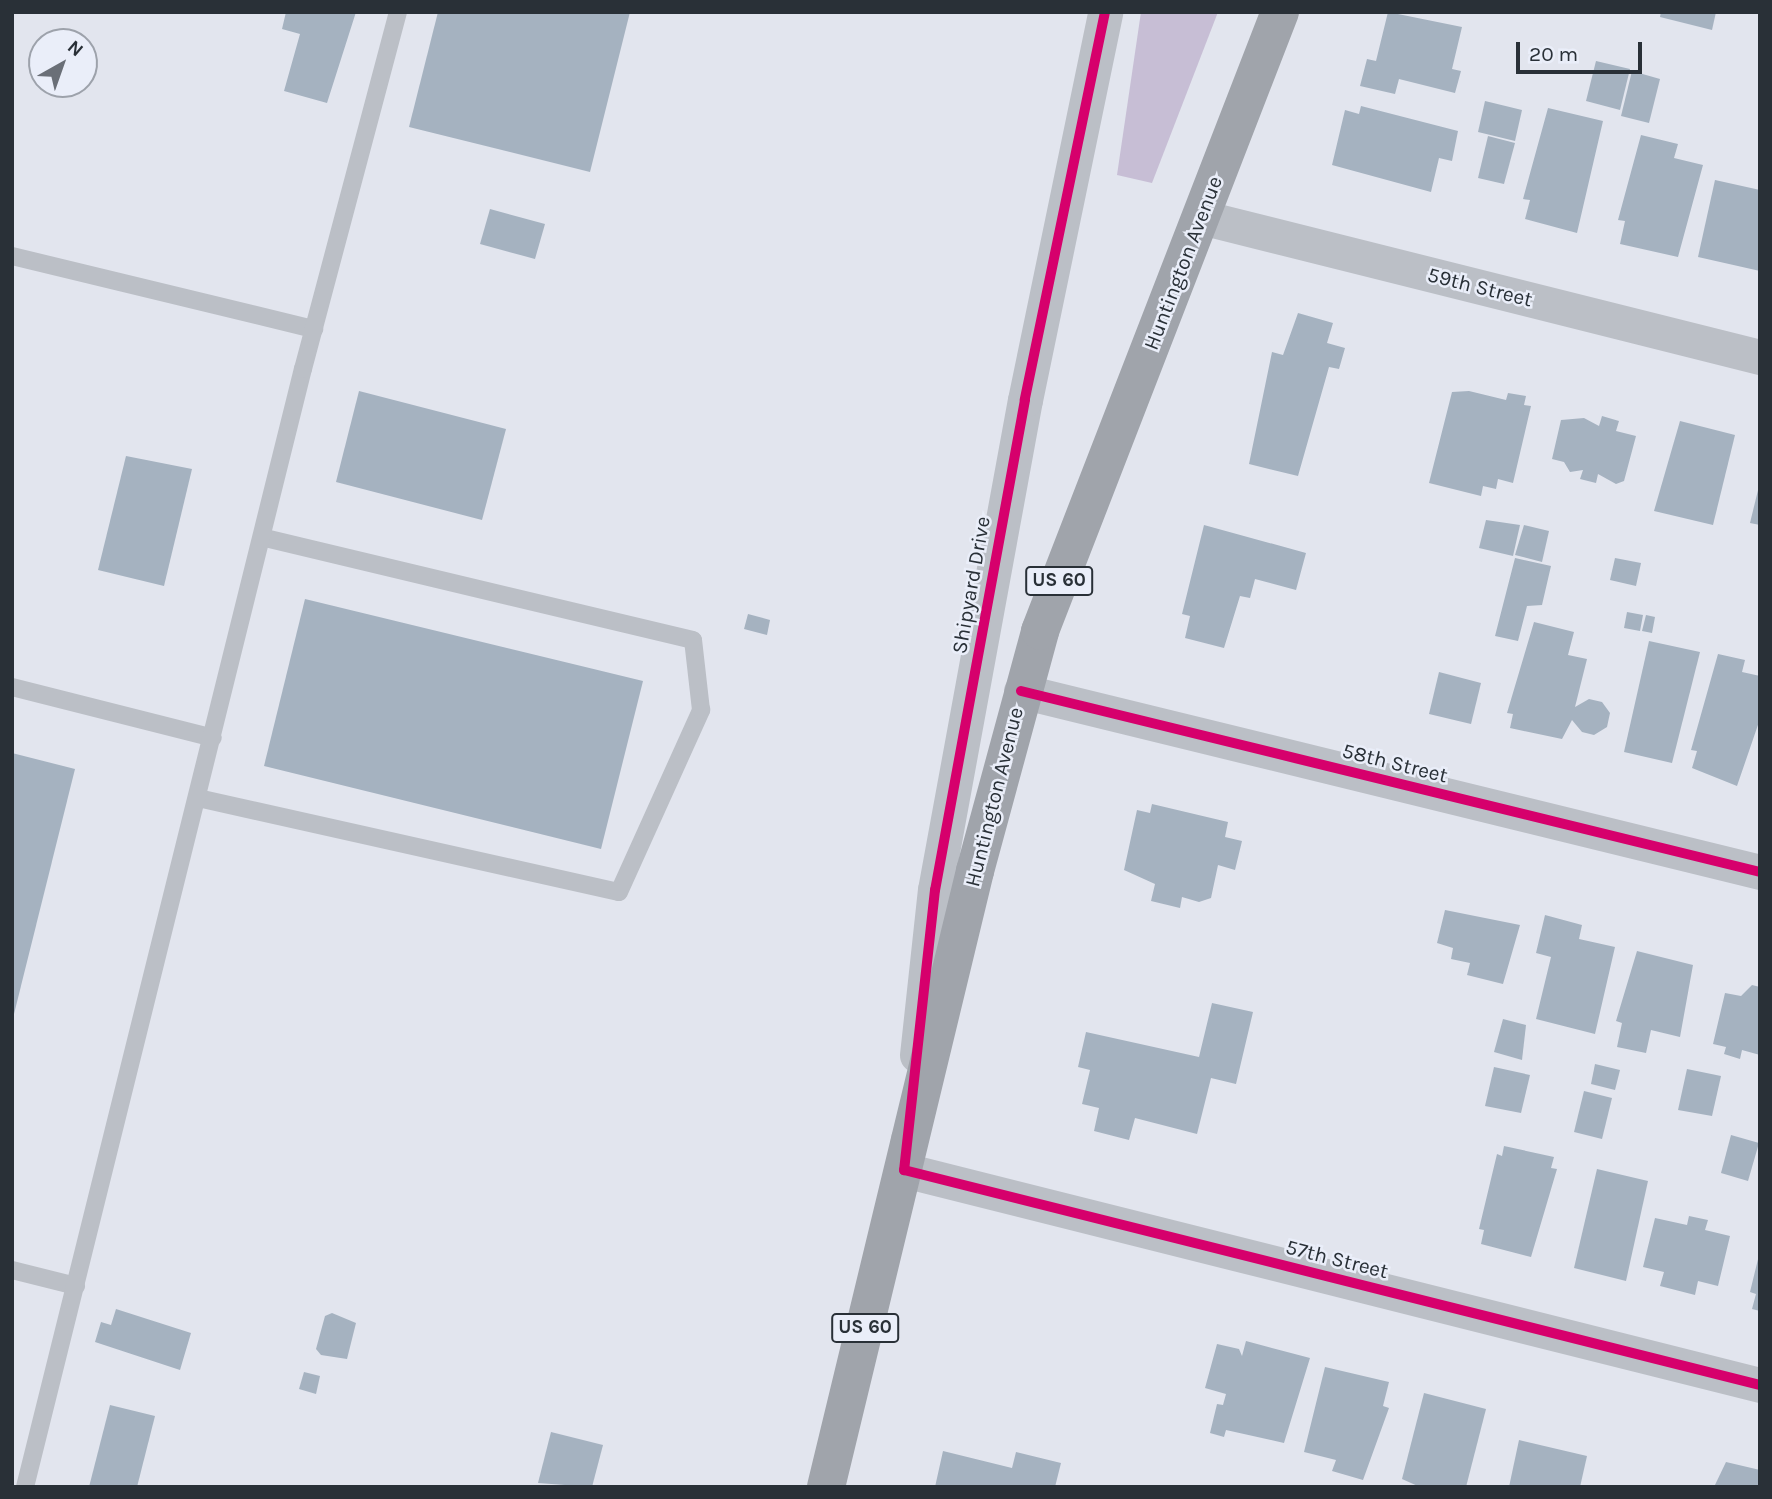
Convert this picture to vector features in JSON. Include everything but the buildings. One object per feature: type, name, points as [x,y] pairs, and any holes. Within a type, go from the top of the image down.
[{"type":"main road","name":"Huntington Avenue","points":[[826,1487],[1021,691],[1280,12]]},
{"type":"street","name":"Shipyard Drive","points":[[904,1170],[935,890],[1025,400],[1105,12]]},
{"type":"street","name":"59th Street","points":[[1201,217],[1760,357]]},
{"type":"street","name":"58th Street","points":[[1021,691],[1760,872]]},
{"type":"street","name":"57th Street","points":[[904,1170],[1760,1385]]},
{"type":"lane","points":[[25,1487],[314,329],[398,12]]},
{"type":"lane","points":[[12,256],[314,329]]},
{"type":"lane","points":[[198,799],[619,892],[701,710],[693,640],[262,537]]},
{"type":"lane","points":[[12,687],[213,738]]},
{"type":"lane","points":[[12,1270],[76,1286]]},
{"type":"shaded area","points":[[1141,12],[1218,12],[1152,183],[1117,175]]},
{"type":"cycle path","points":[[1105,12],[1025,400],[935,890],[904,1170],[1760,1385]]},
{"type":"cycle path","points":[[1021,691],[1760,872]]}]
